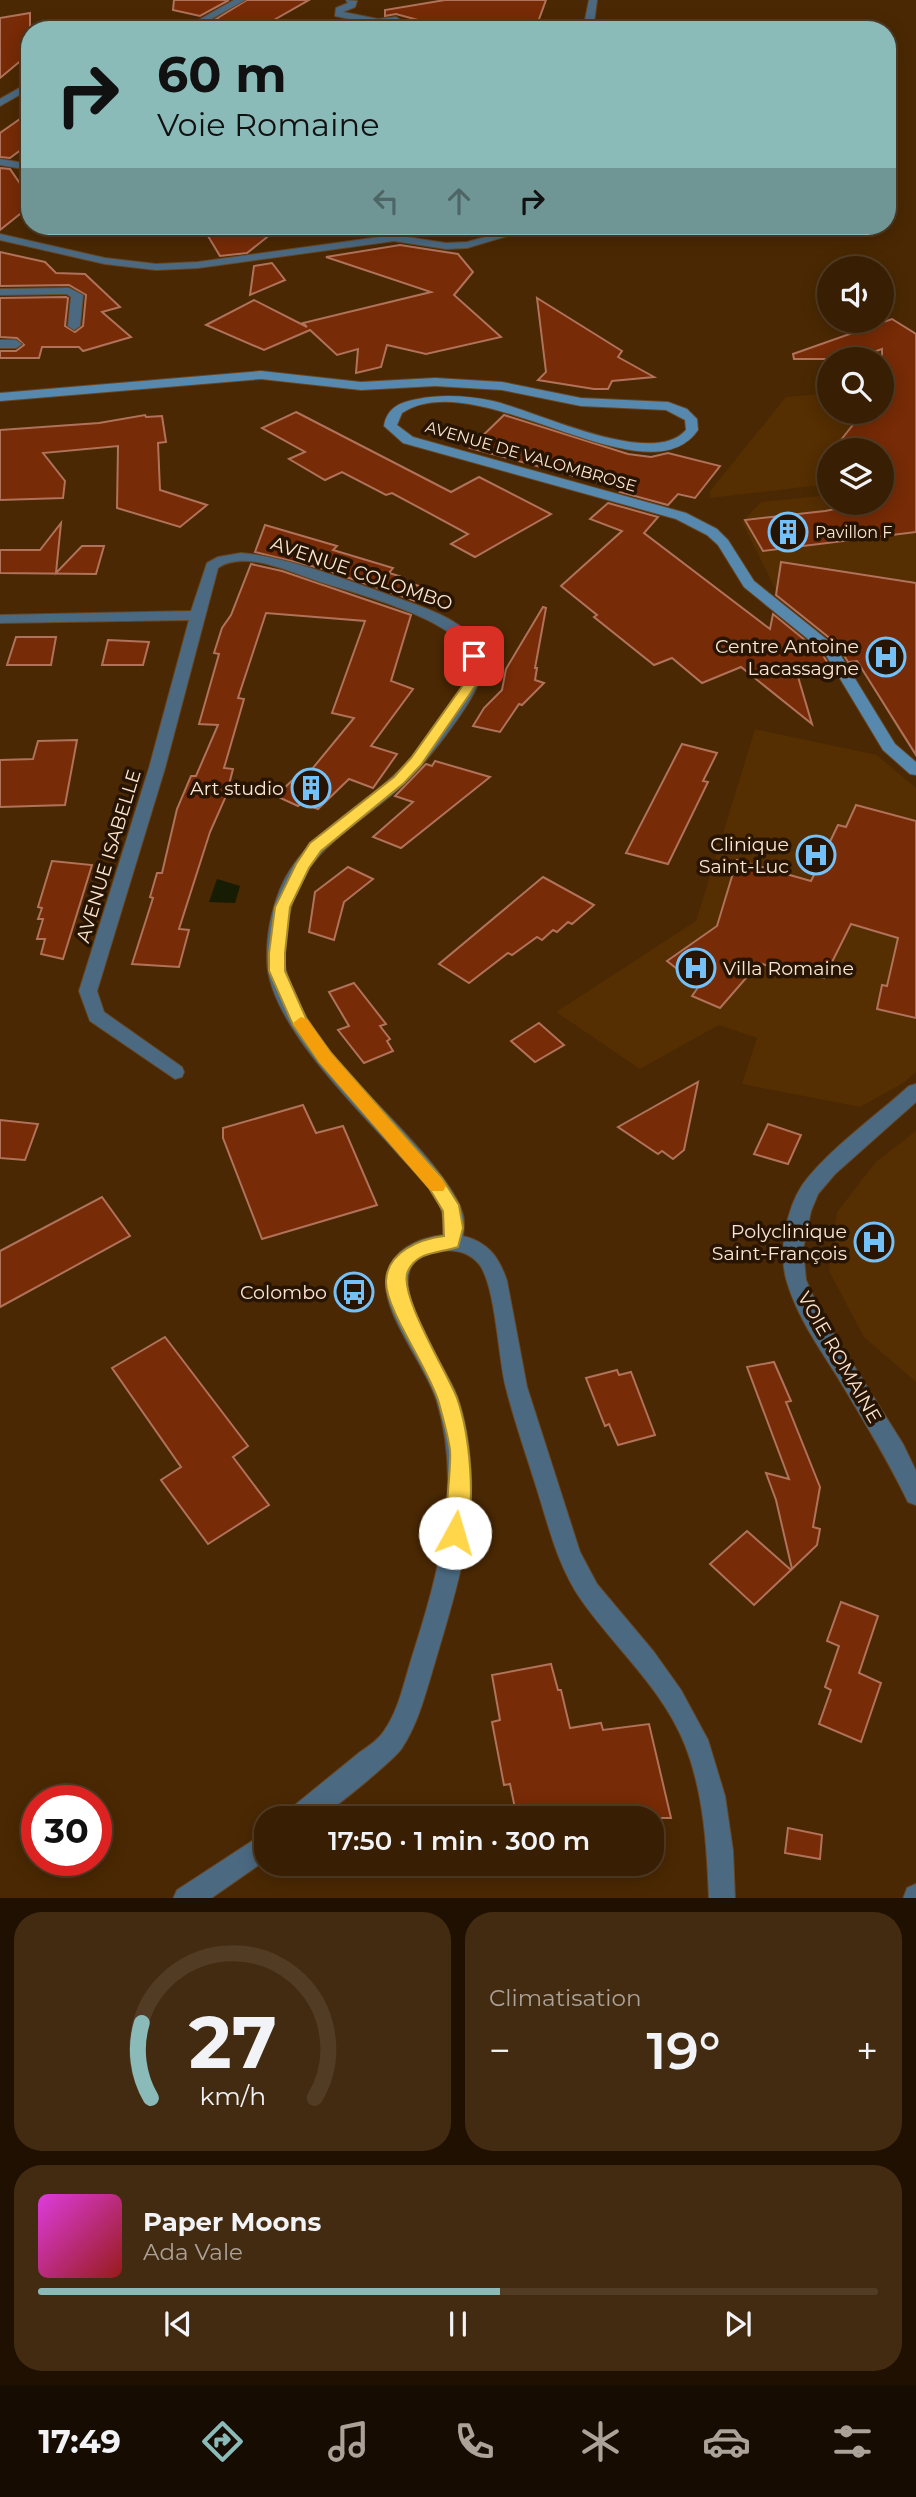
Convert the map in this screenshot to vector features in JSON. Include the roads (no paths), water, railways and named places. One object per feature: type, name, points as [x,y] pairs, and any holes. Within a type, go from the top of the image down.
[{"type":"main road","name":"AVENUE DE VALOMBROSE","points":[[0,397],[261,374],[361,386],[463,383],[502,386],[581,402],[650,404],[683,412],[691,419],[692,430],[676,445],[657,448],[625,445],[527,414],[469,401],[424,401],[408,404],[390,417],[390,426],[408,440],[681,516],[701,525],[723,543],[749,584],[830,649],[889,747],[916,769]]},
{"type":"street","points":[[202,21],[241,0]]},
{"type":"street","points":[[350,0],[353,1],[352,5],[340,10],[338,14],[373,21]]},
{"type":"street","points":[[590,21],[593,0]]},
{"type":"street","points":[[387,21],[396,20]]},
{"type":"street","points":[[0,103],[21,92]]},
{"type":"street","points":[[0,162],[21,166]]},
{"type":"street","points":[[0,237],[104,261],[156,267],[198,265],[394,238],[446,246],[467,246],[505,235]]},
{"type":"street","points":[[0,292],[69,291],[77,295],[74,326]]},
{"type":"street","points":[[0,344],[16,344]]},
{"type":"street","name":"AVENUE COLOMBO","points":[[197,615],[212,566],[218,561],[242,557],[259,559],[419,611],[459,631],[470,642],[475,671],[470,685],[430,743],[399,780],[316,847],[302,867],[282,907],[277,953],[277,971],[299,1020],[325,1058],[435,1183],[452,1210],[452,1242]]},
{"type":"street","points":[[0,619],[197,615]]},
{"type":"street","name":"AVENUE ISABELLE","points":[[175,1072],[96,1016],[89,991],[157,768],[197,615]]},
{"type":"street","name":"VOIE ROMAINE","points":[[916,1091],[828,1170],[810,1190],[801,1211],[793,1249],[796,1280],[811,1315],[895,1451],[916,1495]]},
{"type":"street","points":[[314,1806],[392,1742],[412,1696],[440,1607],[459,1509],[460,1450],[449,1401],[437,1371],[399,1300],[395,1281],[400,1266],[412,1254],[428,1245],[452,1242],[467,1244],[480,1251],[491,1265],[497,1281],[516,1387],[569,1555],[589,1592],[646,1660],[696,1740],[712,1796],[720,1851],[722,1898]]},
{"type":"street","points":[[187,1898],[254,1853]]},
{"type":"place","name":"Pavillon F","points":[[788,532]]},
{"type":"place","name":"Centre Antoine Lacassagne","points":[[886,657]]},
{"type":"place","name":"Art studio","points":[[311,788]]},
{"type":"place","name":"Clinique Saint-Luc","points":[[816,855]]},
{"type":"place","name":"Villa Romaine","points":[[696,968]]},
{"type":"place","name":"Polyclinique Saint-François","points":[[874,1242]]},
{"type":"place","name":"Colombo","points":[[354,1292]]}]
